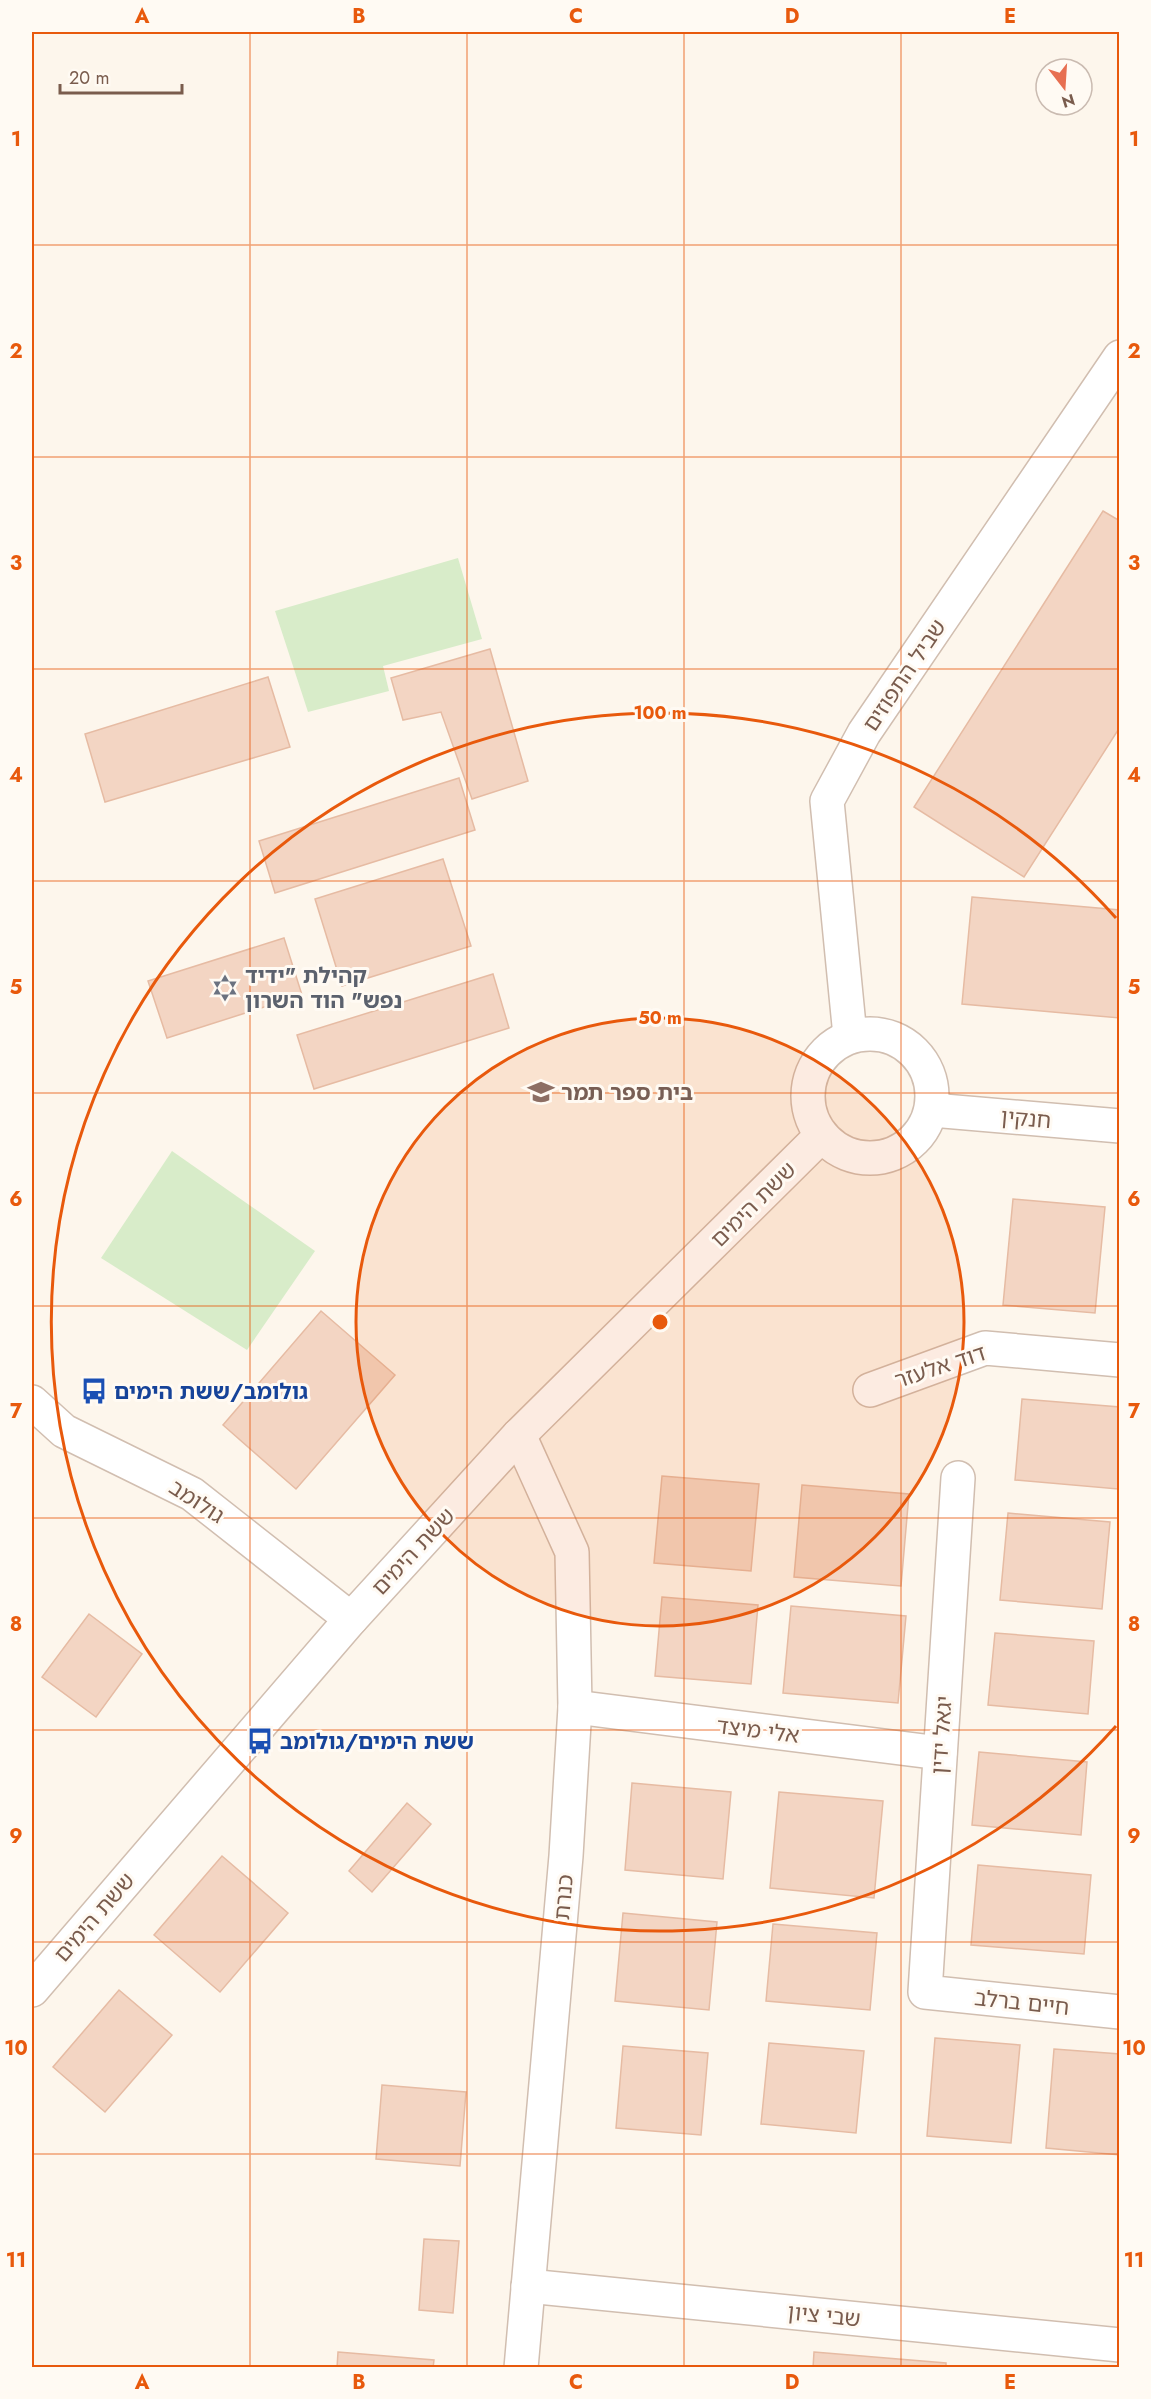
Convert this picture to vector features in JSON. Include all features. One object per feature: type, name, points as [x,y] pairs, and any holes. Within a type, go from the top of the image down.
[{"type":"street","name":"שביל התפוזים","points":[[850,1036],[826,801],[864,733],[1119,357]]},
{"type":"street","points":[[874,1033],[896,1039],[914,1051],[926,1067],[933,1087],[932,1110],[921,1133],[906,1149],[886,1158],[858,1158],[838,1150],[821,1136],[813,1124],[807,1103],[809,1082],[817,1063],[831,1047],[850,1036],[874,1033]]},
{"type":"street","name":"חנקין","points":[[932,1110],[1119,1126]]},
{"type":"street","name":"ששת הימים","points":[[32,1990],[351,1619],[519,1435],[821,1136]]},
{"type":"street","name":"דוד אלעזר","points":[[870,1390],[985,1348],[1119,1360]]},
{"type":"street","name":"גולומב","points":[[32,1402],[64,1431],[192,1494],[351,1619]]},
{"type":"street","name":"כנרת","points":[[519,1435],[572,1552],[575,1707],[566,1856],[521,2367]]},
{"type":"street","name":"יגאל ידין","points":[[925,1992],[958,1478]]},
{"type":"street","name":"אלי מיצד","points":[[575,1707],[940,1754]]},
{"type":"street","name":"חיים ברלב","points":[[925,1992],[1119,2012]]},
{"type":"street","name":"שבי ציון","points":[[528,2286],[1119,2345]]},
{"type":"green space","points":[[458,558],[482,639],[383,666],[389,691],[308,712],[275,611]]},
{"type":"green space","points":[[172,1151],[315,1251],[247,1350],[101,1258]]},
{"type":"building","points":[[1103,511],[1120,521],[1120,727],[1024,877],[914,807]]},
{"type":"building","points":[[490,649],[528,781],[472,799],[441,712],[403,720],[391,678]]},
{"type":"building","points":[[268,677],[290,747],[105,802],[85,734]]},
{"type":"building","points":[[459,778],[475,830],[275,893],[259,841]]},
{"type":"building","points":[[443,859],[471,946],[342,986],[315,899]]},
{"type":"building","points":[[972,897],[1120,910],[1120,1018],[962,1004]]},
{"type":"building","name":"קהילת \"ידיד נפש\" הוד השרון","points":[[284,938],[302,995],[167,1038],[148,981]]},
{"type":"building","points":[[493,974],[509,1028],[314,1089],[297,1035]]},
{"type":"building","points":[[1013,1199],[1105,1207],[1095,1313],[1003,1305]]},
{"type":"building","points":[[321,1311],[395,1375],[296,1489],[223,1425]]},
{"type":"building","points":[[1022,1399],[1120,1407],[1118,1489],[1015,1480]]},
{"type":"building","points":[[662,1476],[759,1484],[751,1571],[654,1563]]},
{"type":"building","points":[[802,1485],[909,1494],[901,1586],[794,1577]]},
{"type":"building","points":[[1008,1513],[1110,1522],[1102,1609],[1000,1600]]},
{"type":"building","points":[[662,1597],[758,1605],[751,1684],[655,1676]]},
{"type":"building","points":[[791,1606],[906,1616],[898,1703],[783,1693]]},
{"type":"building","points":[[89,1614],[142,1654],[96,1717],[42,1677]]},
{"type":"building","points":[[995,1633],[1094,1641],[1088,1714],[988,1705]]},
{"type":"building","points":[[979,1752],[1087,1762],[1081,1835],[972,1825]]},
{"type":"building","points":[[632,1783],[731,1792],[723,1879],[625,1870]]},
{"type":"building","points":[[779,1792],[883,1801],[874,1898],[770,1888]]},
{"type":"building","points":[[407,1803],[431,1824],[372,1892],[349,1871]]},
{"type":"building","points":[[222,1856],[288,1913],[220,1992],[154,1935]]},
{"type":"building","points":[[978,1865],[1091,1875],[1084,1954],[971,1945]]},
{"type":"building","points":[[623,1913],[717,1922],[709,2010],[615,2001]]},
{"type":"building","points":[[773,1924],[877,1933],[870,2010],[766,2001]]},
{"type":"building","points":[[119,1990],[172,2035],[105,2112],[53,2067]]},
{"type":"building","points":[[935,2038],[1020,2045],[1011,2143],[927,2136]]},
{"type":"building","points":[[769,2043],[864,2051],[856,2133],[761,2124]]},
{"type":"building","points":[[623,2046],[708,2053],[701,2135],[616,2128]]},
{"type":"building","points":[[1054,2049],[1120,2054],[1120,2155],[1046,2148]]},
{"type":"building","points":[[382,2085],[466,2092],[460,2166],[376,2159]]},
{"type":"building","points":[[424,2239],[459,2241],[453,2313],[419,2310]]},
{"type":"building","points":[[338,2352],[434,2360],[433,2368],[337,2368]]},
{"type":"building","points":[[814,2352],[946,2363],[946,2368],[813,2368]]},
{"type":"place","name":"קהילת \"ידיד נפש\" הוד השרון","points":[[225,988]]},
{"type":"place","name":"בית ספר תמר","points":[[541,1092]]},
{"type":"place","name":"גולומב/ששת הימים","points":[[94,1391]]},
{"type":"place","name":"ששת הימים/גולומב","points":[[260,1741]]}]
